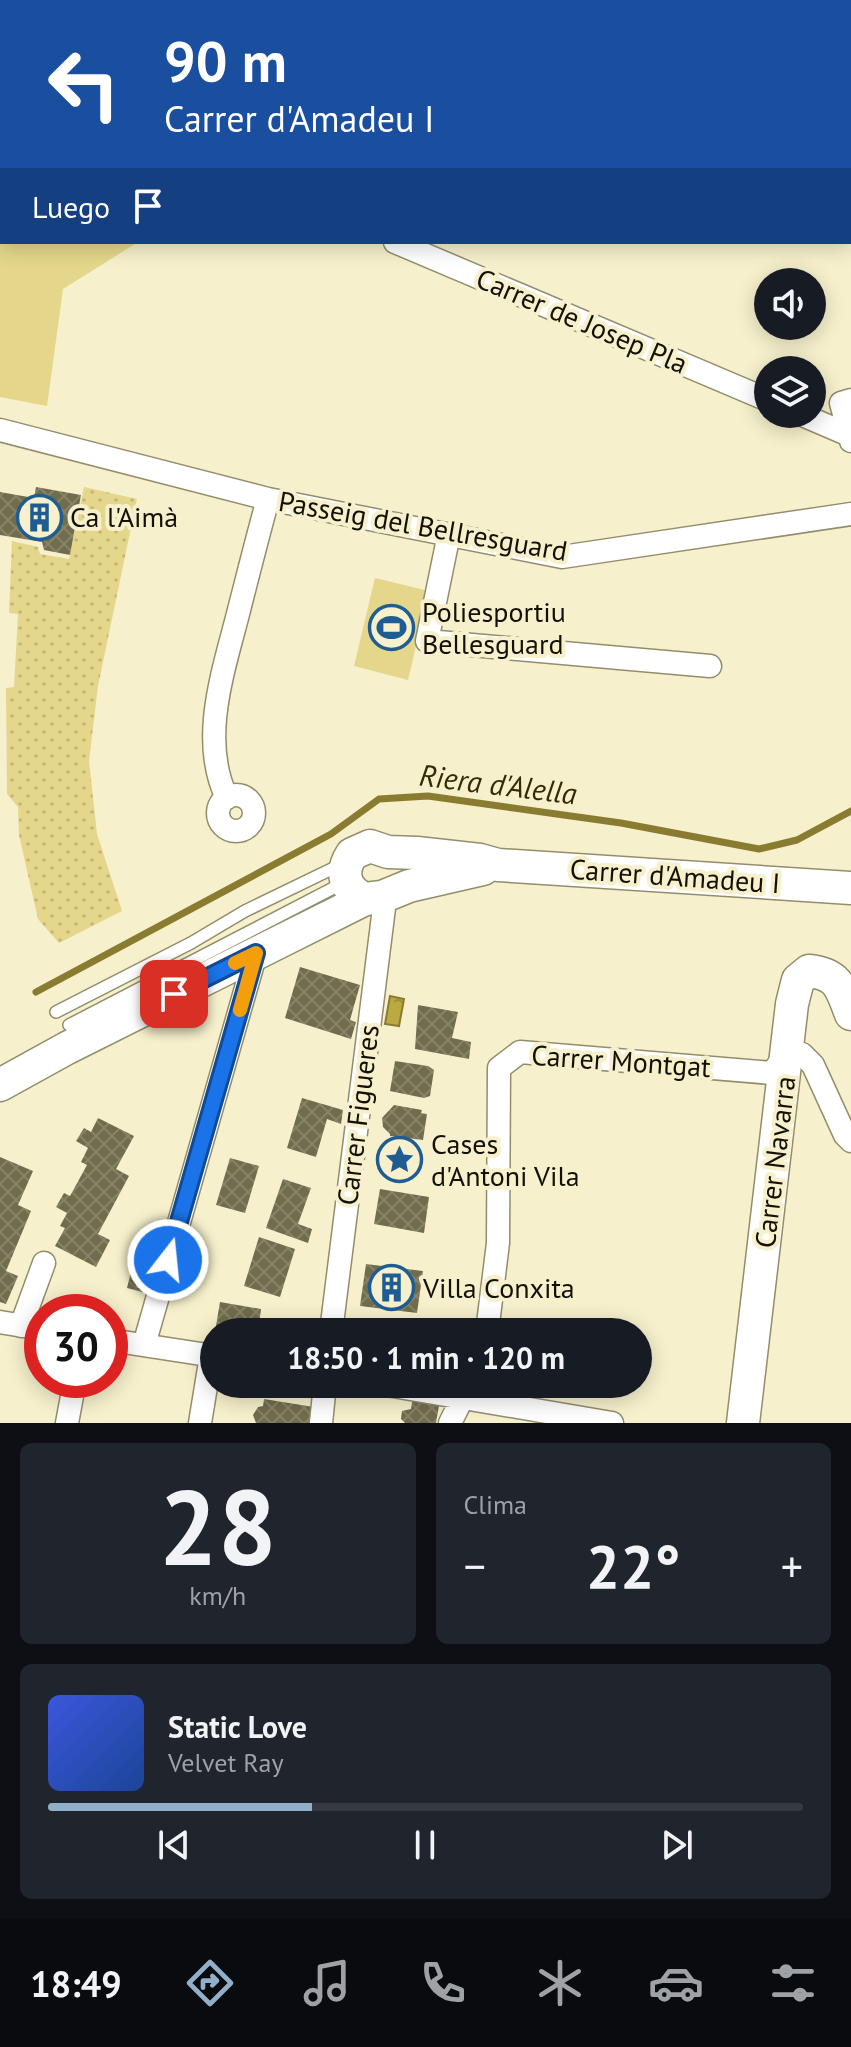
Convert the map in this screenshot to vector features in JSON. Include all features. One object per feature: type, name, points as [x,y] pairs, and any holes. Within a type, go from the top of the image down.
[{"type":"street","name":"Carrer de Josep Pla","points":[[400,244],[754,394]]},
{"type":"street","points":[[850,438],[841,403],[851,400]]},
{"type":"street","points":[[826,426],[850,438]]},
{"type":"street","name":"Passeig del Bellresguard","points":[[0,430],[268,499],[562,557],[851,514]]},
{"type":"street","points":[[227,798],[216,768],[215,723],[224,671],[268,499]]},
{"type":"street","points":[[449,534],[427,641],[710,666]]},
{"type":"street","name":"Carrer d'Amadeu I","points":[[363,887],[360,848],[370,846],[388,852],[442,855],[498,865],[849,894]]},
{"type":"street","points":[[363,887],[397,877],[397,868],[388,852]]},
{"type":"street","name":"Carrer d'Amadeu I","points":[[0,1059],[66,1038],[270,946],[325,905],[363,887],[498,865]]},
{"type":"street","name":"Carrer Figueres","points":[[333,1318],[384,908],[363,887]]},
{"type":"street","points":[[144,1345],[270,946]]},
{"type":"street","name":"Carrer Navarra","points":[[743,1423],[782,1066],[798,980],[809,971],[826,973],[838,983],[851,1014]]},
{"type":"street","name":"Carrer d'Amadeu I","points":[[0,1085],[66,1038]]},
{"type":"street","name":"Carrer Montgat","points":[[489,1318],[498,1243],[499,1068],[520,1052],[782,1066]]},
{"type":"street","points":[[782,1066],[802,1054],[813,1065],[845,1135],[851,1141]]},
{"type":"street","points":[[21,1326],[44,1263]]},
{"type":"street","points":[[128,1343],[200,1354]]},
{"type":"street","points":[[67,1423],[72,1398]]},
{"type":"street","points":[[200,1423],[204,1398]]},
{"type":"street","points":[[321,1423],[324,1398]]},
{"type":"street","points":[[450,1423],[466,1398]]},
{"type":"street","points":[[501,1398],[612,1423]]},
{"type":"lane","points":[[56,1012],[191,943],[257,905],[363,887]]},
{"type":"lane","points":[[66,1038],[363,887]]},
{"type":"shaded area","points":[[0,244],[135,244],[63,289],[47,406],[0,397]]},
{"type":"shaded area","points":[[84,487],[137,499],[98,686],[89,761],[97,834],[122,911],[59,943],[38,919],[19,835],[18,807],[7,794],[6,688],[14,687],[18,614],[9,613],[12,541],[38,547],[40,554],[69,559]]},
{"type":"shaded area","name":"Poliesportiu Bellesguard","points":[[375,578],[429,591],[408,680],[354,666]]},
{"type":"water","points":[[390,996],[404,999],[399,1026],[385,1024]]},
{"type":"building","name":"Ca l'Aimà","points":[[36,487],[81,495],[70,555],[44,550],[42,542],[0,535],[0,492],[34,498]]},
{"type":"building","points":[[300,967],[360,985],[350,1020],[356,1022],[351,1039],[285,1018]]},
{"type":"building","points":[[418,1005],[458,1012],[452,1038],[471,1042],[469,1059],[415,1049]]},
{"type":"building","points":[[395,1061],[428,1066],[434,1070],[430,1096],[424,1098],[390,1091]]},
{"type":"building","points":[[302,1098],[343,1110],[341,1124],[327,1119],[316,1157],[287,1148]]},
{"type":"building","points":[[394,1105],[422,1110],[421,1113],[427,1114],[423,1140],[390,1136],[383,1127],[382,1118]]},
{"type":"building","points":[[98,1118],[134,1136],[116,1169],[129,1176],[98,1234],[110,1240],[96,1267],[55,1246],[65,1228],[60,1226],[67,1213],[56,1207],[64,1193],[70,1196],[87,1165],[81,1162],[88,1148],[76,1141],[84,1128],[91,1132]]},
{"type":"building","points":[[0,1157],[33,1171],[18,1205],[31,1211],[6,1271],[18,1276],[6,1304],[0,1302]]},
{"type":"building","points":[[230,1158],[259,1166],[245,1213],[216,1205]]},
{"type":"building","points":[[283,1179],[311,1188],[298,1224],[312,1229],[308,1243],[266,1228]]},
{"type":"building","points":[[380,1189],[429,1197],[424,1233],[374,1224]]},
{"type":"building","points":[[259,1237],[295,1249],[280,1297],[244,1286]]},
{"type":"building","points":[[136,1251],[159,1257],[150,1294],[127,1288]]},
{"type":"building","name":"Villa Conxita","points":[[366,1264],[423,1271],[417,1313],[360,1306]]},
{"type":"building","points":[[220,1302],[261,1309],[260,1318],[217,1318]]},
{"type":"building","points":[[413,1398],[440,1400],[436,1423],[405,1423],[401,1419],[402,1411],[411,1409]]},
{"type":"building","points":[[264,1399],[314,1407],[312,1423],[256,1423],[253,1415],[258,1407],[263,1406]]},
{"type":"waterway","name":"Riera d'Alella","points":[[36,992],[331,834],[379,799],[428,796],[621,823],[759,849],[797,840],[851,811]]},
{"type":"slow traffic","points":[[235,963],[256,953],[240,1010]]},
{"type":"place","name":"Ca l'Aimà","points":[[39,517]]},
{"type":"place","name":"Poliesportiu Bellesguard","points":[[391,628]]},
{"type":"place","name":"Cases d'Antoni Vila","points":[[400,1160]]},
{"type":"place","name":"Villa Conxita","points":[[392,1288]]},
{"type":"route","points":[[168,1260],[256,953],[174,994]]}]
